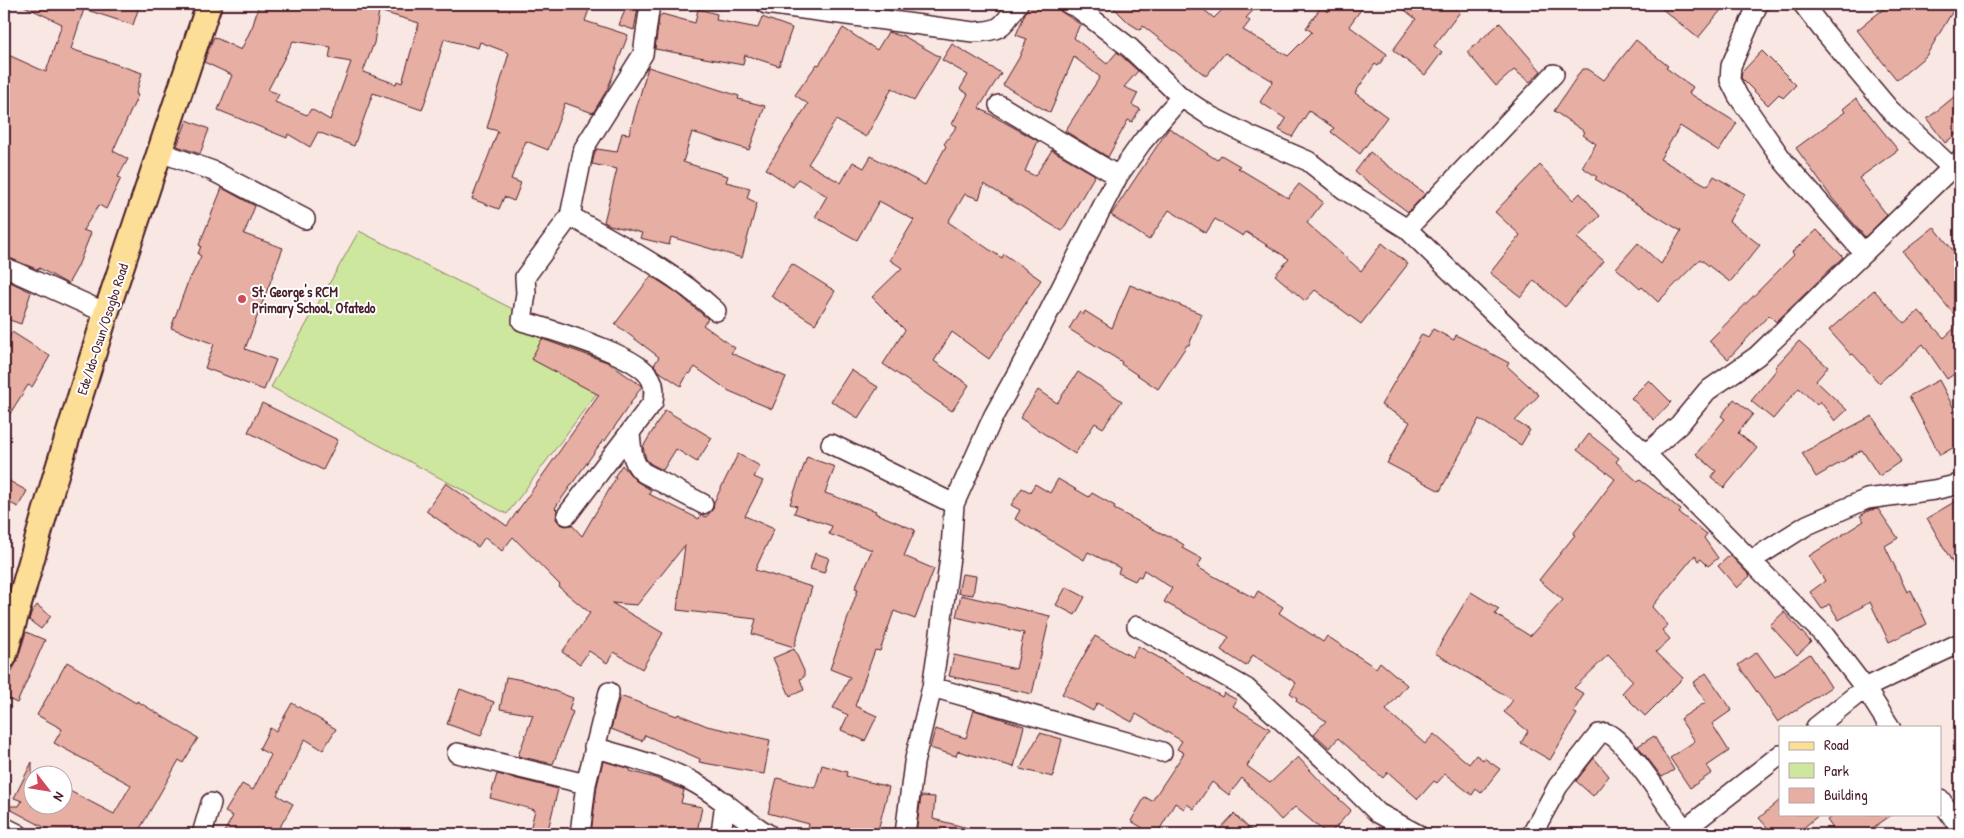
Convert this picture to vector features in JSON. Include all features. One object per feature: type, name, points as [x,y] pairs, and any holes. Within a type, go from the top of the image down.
[{"type":"main road","name":"Ede/Ido-Osun/Osogbo Road","points":[[4,658],[54,481],[106,313],[209,4]]},
{"type":"street","points":[[567,515],[653,402],[654,388],[650,378],[643,370],[616,353],[522,321],[526,293],[525,277],[570,216],[584,148],[643,54],[650,4]]},
{"type":"street","points":[[766,4],[973,32],[989,31],[1002,26],[1018,4]]},
{"type":"street","points":[[1069,4],[1078,8],[1130,48],[1181,97],[1210,116],[1308,161],[1345,190],[1407,229],[1511,330],[1646,454],[1752,560],[1825,636],[1865,688],[1889,726]]},
{"type":"street","points":[[1758,4],[1731,66],[1730,80],[1738,96],[1784,162],[1864,253]]},
{"type":"street","points":[[1646,454],[1679,426],[1707,391],[1757,356],[1956,164],[1890,110],[1803,4]]},
{"type":"street","points":[[1407,229],[1554,74]]},
{"type":"street","points":[[905,834],[914,763],[932,687],[950,558],[954,504],[994,415],[1027,355],[1118,176],[1142,142],[1181,97]]},
{"type":"street","points":[[999,105],[1118,176]]},
{"type":"street","points":[[160,152],[213,172],[305,219]]},
{"type":"street","points":[[570,216],[664,270],[694,290],[716,311]]},
{"type":"street","points":[[4,267],[106,313]]},
{"type":"street","points":[[630,434],[632,454],[636,466],[644,473],[704,504]]},
{"type":"street","points":[[830,444],[954,504]]},
{"type":"street","points":[[1752,560],[1807,525],[1867,499],[1934,490],[1960,484]]},
{"type":"street","points":[[1137,626],[1246,688],[1326,760],[1378,813],[1417,834]]},
{"type":"street","points":[[1817,726],[1865,688],[1960,644]]},
{"type":"street","points":[[932,687],[1162,752]]},
{"type":"street","points":[[580,834],[586,784],[609,692]]},
{"type":"street","points":[[1532,834],[1558,786],[1599,734],[1606,733],[1616,738],[1628,751],[1678,830],[1688,827],[1779,756]]},
{"type":"street","points":[[594,748],[646,762],[695,783],[725,802],[768,834]]},
{"type":"street","points":[[456,753],[586,784]]},
{"type":"street","points":[[721,834],[725,802]]},
{"type":"street","points":[[1942,802],[1960,828]]},
{"type":"street","points":[[202,834],[211,803]]},
{"type":"green space","points":[[359,231],[619,363],[507,514],[271,387]]},
{"type":"building","points":[[20,4],[140,4],[133,25],[84,9],[71,49],[142,73],[136,94],[138,95],[113,151],[128,159],[118,177],[121,178],[106,209],[99,205],[83,230],[91,233],[78,266],[68,284],[39,268],[39,270],[4,256],[4,53],[46,72],[62,24]]},
{"type":"building","points":[[259,4],[298,4],[318,9],[319,4],[591,4],[585,21],[628,35],[608,88],[593,113],[565,103],[548,150],[526,141],[511,179],[521,183],[514,201],[504,197],[499,209],[472,199],[498,131],[487,128],[509,53],[480,42],[478,48],[444,39],[422,110],[373,93],[354,146],[318,132],[310,147],[288,134],[287,138],[218,110],[232,75],[204,62],[208,50],[214,37],[241,50],[253,25]],"holes":[[[379,11],[419,23],[402,83],[397,81],[396,84],[363,72],[374,43]],[[293,41],[331,47],[329,58],[351,62],[330,120],[311,109],[307,115],[275,102],[279,94],[268,90]]]},
{"type":"building","points":[[1029,4],[1058,4],[1060,11],[1080,24],[1074,38],[1107,64],[1117,52],[1138,71],[1124,87],[1138,93],[1132,105],[1140,109],[1132,122],[1128,120],[1108,157],[1065,131],[1100,77],[1074,57],[1050,113],[1003,85],[1019,58],[1027,39],[1016,35]]},
{"type":"building","points":[[1110,4],[1197,4],[1214,18],[1228,4],[1259,4],[1246,18],[1250,21],[1243,30],[1288,56],[1312,32],[1306,28],[1321,7],[1328,12],[1334,4],[1365,4],[1349,26],[1387,54],[1378,66],[1375,64],[1355,93],[1387,117],[1360,154],[1331,132],[1334,128],[1309,111],[1292,137],[1279,130],[1286,119],[1260,102],[1273,81],[1225,53],[1206,76],[1143,26],[1140,30],[1129,23]]},
{"type":"building","points":[[1397,4],[1450,4],[1460,12],[1434,46],[1442,52],[1425,75],[1393,50],[1416,19]]},
{"type":"building","points":[[1656,4],[1726,4],[1698,38]]},
{"type":"building","points":[[1890,4],[1957,4],[1926,56],[1897,80],[1857,30]]},
{"type":"building","points":[[627,5],[638,8],[634,30],[619,25]]},
{"type":"building","points":[[698,9],[717,14],[716,20],[758,28],[762,17],[792,28],[779,66],[745,55],[743,65],[655,49],[659,18],[662,14],[695,23]]},
{"type":"building","points":[[1500,23],[1541,71],[1530,82],[1514,70],[1496,86],[1467,52]]},
{"type":"building","points":[[843,28],[877,50],[888,32],[902,35],[940,57],[914,101],[892,88],[866,137],[836,120],[808,164],[841,183],[853,162],[864,168],[871,156],[925,185],[946,146],[944,144],[957,126],[952,124],[968,94],[960,89],[968,75],[942,60],[952,44],[1001,73],[979,108],[1038,141],[1025,171],[1035,176],[1052,150],[1095,175],[1062,231],[984,184],[979,199],[965,194],[948,222],[1002,258],[1004,254],[1041,280],[989,359],[952,332],[934,361],[969,385],[952,411],[883,364],[905,330],[872,297],[902,268],[890,260],[914,220],[879,201],[857,240],[815,217],[827,196],[798,179],[793,187],[766,169],[808,104],[795,95],[817,64],[819,65]]},
{"type":"building","points":[[1636,40],[1668,66],[1666,68],[1693,87],[1689,93],[1737,123],[1719,151],[1680,126],[1660,159],[1708,186],[1714,176],[1745,194],[1729,221],[1760,245],[1730,282],[1700,259],[1658,302],[1642,287],[1640,289],[1616,268],[1638,243],[1661,264],[1681,231],[1595,179],[1597,177],[1582,167],[1596,144],[1583,135],[1585,132],[1554,111],[1582,69],[1588,69],[1604,80]]},
{"type":"building","points":[[1762,51],[1796,85],[1783,98],[1779,94],[1768,105],[1741,78],[1742,72]]},
{"type":"building","points":[[648,67],[739,96],[738,99],[765,106],[749,150],[692,132],[683,162],[728,176],[726,182],[750,188],[747,198],[757,203],[742,258],[671,237],[669,245],[640,238],[642,233],[604,222],[617,169],[592,164],[595,152],[597,149],[617,152],[622,133],[629,134]]},
{"type":"building","points":[[1960,92],[1960,131],[1945,143],[1927,119]]},
{"type":"building","points":[[1856,98],[1898,150],[1859,178],[1887,215],[1865,237],[1832,198],[1796,148],[1845,112],[1843,109]]},
{"type":"building","points":[[187,120],[209,129],[200,154],[177,146]]},
{"type":"building","points":[[1169,128],[1217,160],[1221,155],[1240,166],[1238,168],[1288,198],[1299,184],[1323,202],[1307,223],[1361,271],[1382,243],[1408,264],[1361,324],[1315,290],[1305,301],[1275,275],[1289,259],[1246,232],[1243,236],[1215,219],[1206,233],[1169,210],[1149,240],[1111,215]]},
{"type":"building","points":[[1370,152],[1425,194],[1408,212],[1355,172]]},
{"type":"building","points":[[1540,165],[1573,200],[1580,193],[1600,216],[1577,238],[1604,261],[1565,307],[1534,280],[1521,297],[1490,273],[1520,235],[1495,212]]},
{"type":"building","points":[[222,188],[255,206],[244,234],[283,248],[245,349],[276,360],[264,390],[205,368],[214,344],[171,328],[190,276],[201,256],[198,254],[201,246],[199,245]]},
{"type":"building","points":[[1934,227],[1960,259],[1960,322],[1903,252]]},
{"type":"building","points":[[1817,230],[1843,257],[1776,322],[1769,315],[1728,359],[1709,341],[1794,255],[1792,252]]},
{"type":"building","points":[[792,264],[835,291],[815,324],[771,296]]},
{"type":"building","points":[[651,276],[676,292],[708,319],[703,325],[735,348],[731,353],[786,377],[772,409],[729,391],[695,367],[690,374],[688,373],[681,386],[660,372],[654,365],[659,357],[615,324]]},
{"type":"building","points":[[4,279],[31,292],[21,324],[4,318]]},
{"type":"building","points":[[1130,285],[1202,314],[1189,345],[1187,345],[1158,389],[1121,364],[1122,362],[1069,329],[1079,312],[1083,315],[1085,311],[1112,328]]},
{"type":"building","points":[[1874,290],[1904,323],[1919,311],[1944,338],[1960,323],[1960,370],[1947,379],[1923,344],[1879,383],[1829,330]]},
{"type":"building","points":[[1433,329],[1454,340],[1456,335],[1509,363],[1507,366],[1539,395],[1515,421],[1530,430],[1521,445],[1479,419],[1440,491],[1387,463],[1410,422],[1381,405],[1422,334],[1428,337]]},
{"type":"building","points":[[12,332],[50,356],[32,387],[28,385],[4,423],[4,346]]},
{"type":"building","points":[[542,339],[607,362],[642,386],[605,441],[603,440],[555,508],[557,510],[556,519],[560,524],[572,525],[582,536],[622,465],[636,481],[651,490],[649,494],[699,519],[700,515],[706,517],[713,509],[714,502],[738,454],[760,466],[754,477],[763,481],[745,516],[774,529],[755,570],[812,587],[794,647],[752,634],[756,619],[677,610],[685,545],[637,605],[612,603],[663,633],[642,669],[614,652],[607,663],[589,651],[580,664],[562,652],[590,613],[559,587],[560,585],[513,537],[502,551],[485,537],[478,547],[426,511],[446,483],[507,526],[599,395],[531,359]]},
{"type":"building","points":[[1799,341],[1828,367],[1816,381],[1847,410],[1835,421],[1820,401],[1817,405],[1799,388],[1773,419],[1751,401],[1777,369],[1775,367]]},
{"type":"building","points":[[851,370],[878,387],[858,418],[831,401]]},
{"type":"building","points":[[1078,372],[1122,401],[1103,428],[1095,423],[1075,454],[1020,418],[1038,390],[1057,403]]},
{"type":"building","points":[[1649,380],[1671,402],[1654,420],[1631,398]]},
{"type":"building","points":[[1939,380],[1960,420],[1960,444],[1940,455],[1909,396]]},
{"type":"building","points":[[1734,399],[1753,414],[1738,433],[1757,448],[1724,488],[1711,477],[1716,471],[1696,454],[1725,419],[1721,416]]},
{"type":"building","points":[[262,403],[338,440],[323,470],[248,432]]},
{"type":"building","points":[[665,410],[712,438],[697,462],[676,449],[663,470],[646,459],[643,447]]},
{"type":"building","points":[[1872,416],[1901,461],[1879,476],[1862,450],[1816,477],[1802,453]]},
{"type":"building","points":[[1589,434],[1619,458],[1616,462],[1638,482],[1640,480],[1660,493],[1681,510],[1679,513],[1707,534],[1704,538],[1718,558],[1708,566],[1701,559],[1698,561],[1695,555],[1652,607],[1668,625],[1662,630],[1670,639],[1656,652],[1683,678],[1645,716],[1622,693],[1633,681],[1608,655],[1574,688],[1584,694],[1573,712],[1577,714],[1550,760],[1521,743],[1528,731],[1504,712],[1513,700],[1435,653],[1471,592],[1499,609],[1495,614],[1530,636],[1563,600],[1539,580],[1575,535],[1573,534],[1615,479],[1577,450]]},
{"type":"building","points":[[807,457],[835,467],[825,493],[876,511],[875,513],[915,530],[904,556],[934,569],[915,619],[894,611],[880,651],[875,650],[855,706],[877,716],[865,741],[841,730],[848,715],[833,708],[850,677],[830,669],[858,589],[855,588],[872,550],[829,534],[832,526],[794,513],[797,506],[790,504]]},
{"type":"building","points":[[4,478],[27,491],[18,507],[4,500]]},
{"type":"building","points":[[1058,479],[1089,497],[1092,493],[1115,506],[1114,509],[1170,536],[1184,545],[1182,548],[1202,559],[1197,567],[1254,598],[1258,591],[1283,607],[1279,613],[1323,642],[1327,636],[1376,668],[1380,662],[1407,685],[1386,710],[1425,744],[1434,734],[1469,764],[1476,755],[1500,769],[1481,793],[1476,789],[1472,795],[1445,774],[1437,783],[1434,781],[1418,799],[1388,772],[1383,778],[1338,738],[1330,748],[1314,734],[1326,721],[1296,701],[1297,698],[1290,693],[1296,683],[1253,655],[1246,666],[1221,650],[1229,637],[1164,602],[1172,588],[1144,570],[1141,577],[1138,576],[1135,581],[1118,573],[1120,568],[1088,552],[1084,560],[1015,519],[1020,510],[1011,505],[1022,488],[1030,492],[1035,484],[1050,493]]},
{"type":"building","points":[[1956,501],[1960,509],[1960,576],[1927,518]]},
{"type":"building","points":[[1878,509],[1898,538],[1885,546],[1907,592],[1911,590],[1927,624],[1889,642],[1870,602],[1839,620],[1829,604],[1822,609],[1810,592],[1825,581],[1809,556],[1864,521],[1860,516],[1870,510]]},
{"type":"building","points":[[815,553],[829,558],[824,573],[810,569]]},
{"type":"building","points":[[1730,555],[1750,576],[1737,588],[1718,566]]},
{"type":"building","points":[[962,574],[976,576],[973,595],[958,593]]},
{"type":"building","points":[[1066,587],[1085,597],[1075,615],[1056,605]]},
{"type":"building","points":[[961,595],[1050,616],[1032,694],[949,676],[954,655],[1016,669],[1024,633],[956,617]]},
{"type":"building","points":[[37,605],[51,616],[41,629],[29,620],[31,613]]},
{"type":"building","points":[[1784,612],[1811,642],[1797,655],[1770,625]]},
{"type":"building","points":[[26,632],[45,640],[17,703],[4,697],[4,687],[17,661]]},
{"type":"building","points":[[1095,636],[1132,657],[1138,646],[1222,697],[1224,693],[1237,700],[1233,706],[1270,729],[1247,766],[1270,783],[1298,757],[1351,810],[1330,834],[1327,834],[1295,807],[1281,820],[1242,778],[1229,795],[1212,782],[1194,809],[1187,804],[1184,809],[1175,803],[1157,834],[1153,834],[1131,821],[1145,797],[1152,801],[1184,753],[1177,749],[1182,741],[1136,714],[1132,722],[1097,703],[1093,711],[1062,694]]},
{"type":"building","points":[[794,649],[804,671],[804,677],[800,679],[804,690],[790,696],[773,658]]},
{"type":"building","points":[[1757,652],[1775,677],[1810,654],[1831,687],[1778,722],[1738,665]]},
{"type":"building","points":[[67,662],[198,738],[183,763],[179,760],[137,834],[57,834],[23,816],[72,816],[72,792],[114,814],[131,785],[54,743],[62,729],[37,715]]},
{"type":"building","points":[[1706,673],[1732,710],[1712,724],[1729,751],[1707,766],[1712,773],[1690,788],[1670,758],[1695,741],[1680,719],[1706,702],[1693,683]]},
{"type":"building","points":[[506,677],[528,681],[573,698],[569,710],[573,712],[553,764],[518,756],[533,715],[500,709]]},
{"type":"building","points":[[460,689],[494,702],[481,736],[447,724]]},
{"type":"building","points":[[620,696],[677,716],[678,714],[707,726],[770,740],[764,774],[699,762],[700,759],[645,735],[642,741],[611,729]]},
{"type":"building","points":[[292,703],[336,729],[323,750],[305,739],[277,795],[293,804],[276,834],[223,834],[233,816],[225,812],[242,784],[253,790],[271,755],[259,749],[270,728],[276,731]]},
{"type":"building","points":[[974,710],[1024,726],[1014,767],[958,751],[956,756],[930,748],[935,729],[966,738]]},
{"type":"building","points":[[1040,733],[1062,739],[1053,777],[1020,769]]},
{"type":"building","points":[[1654,736],[1674,770],[1662,777],[1638,746]]},
{"type":"building","points":[[1594,758],[1609,776],[1593,796],[1576,781]]},
{"type":"building","points":[[603,761],[630,769],[630,771],[655,778],[684,790],[681,803],[702,807],[697,832],[688,834],[591,834],[597,786]]},
{"type":"building","points":[[822,765],[847,772],[846,776],[889,787],[877,834],[807,834],[809,824],[768,813],[777,778],[815,788]]},
{"type":"building","points":[[497,774],[558,789],[547,834],[529,834],[535,810],[490,798]]},
{"type":"building","points":[[22,782],[22,801],[14,798]]},
{"type":"building","points":[[921,796],[935,797],[933,819],[972,829],[971,834],[916,834]]},
{"type":"building","points":[[22,801],[22,816],[4,806],[19,806]]},
{"type":"building","points":[[1779,801],[1779,816],[1818,816],[1796,834],[1773,834],[1759,818]]},
{"type":"building","points":[[1234,814],[1255,834],[1215,834]]},
{"type":"building","points":[[1832,816],[1890,816],[1864,834],[1837,834],[1827,820]]},
{"type":"place","name":"St. George's RCM Primary School, Ofatedo","points":[[242,299]]}]
